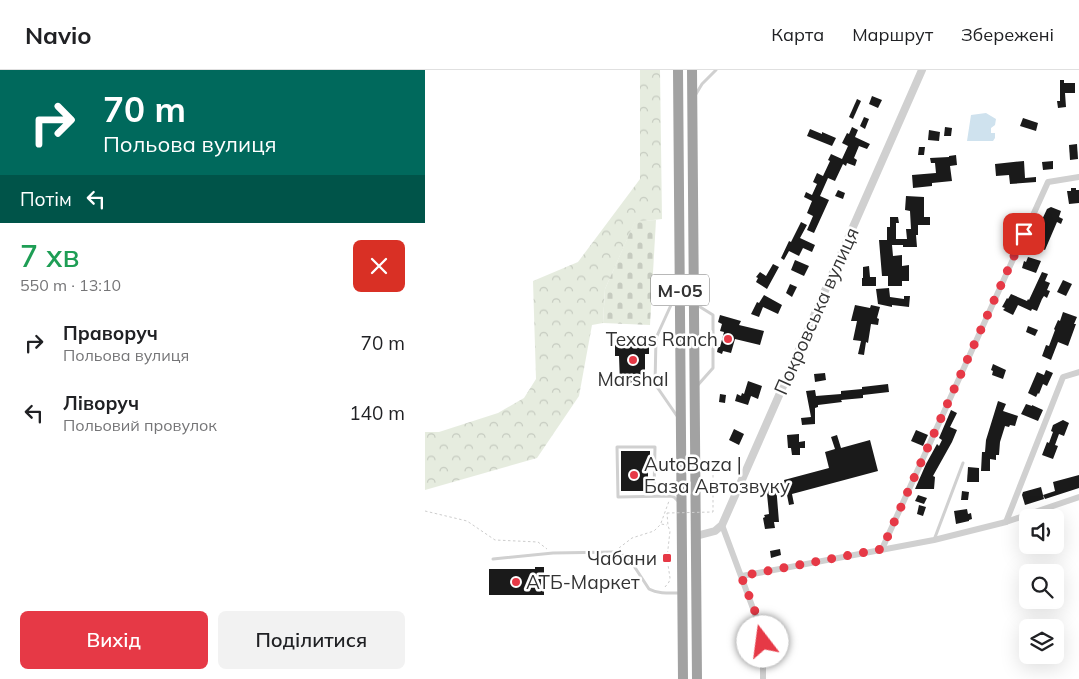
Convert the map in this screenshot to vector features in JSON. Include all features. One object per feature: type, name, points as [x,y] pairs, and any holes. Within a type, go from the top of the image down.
[{"type":"highway","name":"М-05","points":[[677,70],[683,679]]},
{"type":"highway","name":"М-05","points":[[691,70],[697,679]]},
{"type":"street","name":"Покровська вулиця","points":[[722,525],[922,70]]},
{"type":"street","points":[[882,549],[1048,182],[1079,177]]},
{"type":"street","points":[[1007,522],[1063,377],[1079,372]]},
{"type":"street","points":[[741,576],[934,540],[1007,522],[1079,497]]},
{"type":"street","points":[[696,536],[715,531],[722,525],[754,608],[762,636],[763,679]]},
{"type":"lane","points":[[692,101],[702,84],[717,70]]},
{"type":"lane","points":[[680,284],[656,338],[655,384],[681,421]]},
{"type":"lane","points":[[694,303],[713,315],[713,368],[695,388]]},
{"type":"lane","points":[[681,478],[669,490],[654,491],[655,446],[617,447],[617,497],[671,496],[681,504]]},
{"type":"lane","points":[[934,540],[963,463]]},
{"type":"lane","points":[[493,559],[553,553],[615,552],[632,563],[645,585],[653,591],[682,594]]},
{"type":"path","points":[[653,591],[666,586],[670,578],[667,558],[670,531],[667,513],[713,512],[713,475]]},
{"type":"path","points":[[615,552],[632,538],[654,531],[661,524],[671,496]]},
{"type":"path","points":[[425,511],[467,521],[495,540],[538,542],[553,553]]},
{"type":"path","points":[[661,524],[668,526]]},
{"type":"green space","points":[[640,70],[660,70],[662,219],[635,222],[605,289],[603,323],[592,325],[579,396],[537,458],[425,490],[425,432],[439,432],[498,413],[524,398],[536,379],[533,281],[578,262],[640,179]]},
{"type":"green space","points":[[656,220],[650,325],[603,323],[605,289],[635,221]]},
{"type":"water","points":[[986,113],[996,119],[995,125],[991,128],[991,133],[995,133],[993,141],[967,141],[971,115]]},
{"type":"building","points":[[1060,80],[1064,80],[1064,83],[1075,83],[1075,93],[1065,93],[1066,107],[1058,108],[1057,101],[1060,101]]},
{"type":"building","points":[[872,96],[882,100],[878,108],[869,104]]},
{"type":"building","points":[[857,99],[861,101],[853,119],[849,117]]},
{"type":"building","points":[[864,117],[869,119],[865,129],[860,126]]},
{"type":"building","points":[[1023,118],[1038,123],[1036,131],[1020,126]]},
{"type":"building","points":[[852,127],[858,130],[855,137],[870,144],[867,149],[859,146],[854,158],[857,160],[855,166],[847,163],[846,166],[843,164],[835,181],[828,178],[820,196],[829,200],[814,233],[807,230],[813,216],[807,213],[812,201],[804,197],[806,192],[812,195],[817,184],[813,182],[817,173],[823,176],[831,154],[842,159],[848,146],[842,143]]},
{"type":"building","points":[[945,127],[952,128],[951,136],[944,136]]},
{"type":"building","points":[[810,129],[836,138],[832,146],[807,136]]},
{"type":"building","points":[[929,130],[940,132],[939,141],[928,140]]},
{"type":"building","points":[[1077,144],[1078,159],[1070,160],[1069,145]]},
{"type":"building","points":[[919,147],[925,147],[924,155],[918,155]]},
{"type":"building","points":[[956,155],[957,165],[950,166],[952,181],[932,183],[932,186],[913,188],[912,175],[936,173],[935,163],[931,163],[930,158]]},
{"type":"building","points":[[1024,161],[1025,178],[1036,177],[1036,182],[1010,184],[1009,175],[996,176],[995,164]]},
{"type":"building","points":[[1053,161],[1053,169],[1043,170],[1042,162]]},
{"type":"building","points":[[1071,188],[1079,190],[1079,203],[1069,204],[1067,191],[1071,191]]},
{"type":"building","points":[[838,190],[845,193],[843,199],[835,196]]},
{"type":"building","points":[[906,196],[924,197],[924,217],[930,217],[930,225],[918,225],[918,235],[916,235],[917,247],[892,245],[893,256],[902,255],[902,266],[909,265],[909,281],[902,281],[902,286],[888,286],[888,276],[882,276],[879,240],[887,240],[887,227],[890,227],[890,217],[898,217],[899,223],[896,223],[896,239],[907,239],[906,229],[911,229],[910,211],[905,210]]},
{"type":"building","points":[[1051,207],[1061,211],[1059,217],[1063,219],[1061,224],[1057,222],[1045,250],[1031,243],[1047,209]]},
{"type":"building","points":[[801,222],[807,225],[800,238],[815,245],[812,252],[803,248],[799,256],[789,251],[784,260],[781,258]]},
{"type":"building","points":[[1028,257],[1041,261],[1036,273],[1022,268],[1024,261],[1026,262]]},
{"type":"building","points":[[795,260],[809,266],[804,276],[791,270]]},
{"type":"building","points":[[773,264],[779,267],[767,289],[756,282],[758,278],[756,277],[760,272],[766,276]]},
{"type":"building","points":[[869,266],[870,277],[876,277],[876,286],[862,286],[863,267]]},
{"type":"building","points":[[1042,272],[1048,274],[1045,281],[1050,283],[1047,290],[1050,291],[1047,298],[1044,296],[1042,299],[1037,311],[1032,309],[1031,311],[1018,305],[1013,315],[1003,310],[1005,308],[1002,307],[1011,294],[1027,301],[1029,300]]},
{"type":"building","points":[[1063,280],[1072,284],[1066,296],[1057,292]]},
{"type":"building","points":[[790,284],[797,287],[792,297],[786,293]]},
{"type":"building","points":[[889,288],[890,297],[904,299],[904,296],[910,296],[909,307],[892,305],[892,307],[878,304],[876,289]]},
{"type":"building","points":[[764,295],[782,305],[778,314],[763,307],[759,317],[751,314],[757,302],[759,303]]},
{"type":"building","points":[[855,305],[870,308],[871,305],[880,307],[877,318],[879,319],[878,325],[871,324],[864,355],[858,354],[861,341],[853,340],[857,321],[851,321]]},
{"type":"building","points":[[1063,312],[1077,317],[1074,324],[1076,324],[1068,346],[1058,342],[1051,360],[1042,356],[1046,345],[1049,346],[1054,329],[1058,320],[1060,321]]},
{"type":"building","points":[[720,315],[741,321],[739,325],[764,331],[760,345],[735,339],[731,353],[723,351],[722,354],[717,352],[724,332],[720,331],[722,324],[718,322]]},
{"type":"building","points":[[1028,326],[1038,330],[1035,336],[1026,332]]},
{"type":"building","name":"Marshal","points":[[649,342],[649,354],[645,354],[645,383],[620,383],[619,356],[615,356],[615,343]]},
{"type":"building","points":[[993,364],[1006,370],[1003,379],[992,375]]},
{"type":"building","points":[[1046,370],[1053,373],[1047,386],[1043,384],[1036,397],[1028,393],[1037,372],[1044,375]]},
{"type":"building","points":[[825,373],[826,380],[815,382],[814,374]]},
{"type":"building","points":[[748,381],[762,386],[758,399],[751,396],[748,405],[735,401],[737,394],[741,396],[742,393],[744,394]]},
{"type":"building","points":[[888,384],[889,392],[863,395],[863,398],[818,405],[815,408],[815,424],[802,425],[801,418],[811,417],[806,391],[815,390],[816,396],[841,394],[841,391]]},
{"type":"building","points":[[720,394],[726,395],[725,403],[719,402]]},
{"type":"building","points":[[998,401],[1006,404],[1003,411],[1018,416],[1015,426],[1005,426],[1000,442],[999,455],[996,455],[996,460],[990,459],[990,471],[981,471],[982,452],[985,452],[986,440]]},
{"type":"building","points":[[1026,404],[1043,410],[1038,421],[1021,414]]},
{"type":"building","points":[[951,410],[957,413],[950,427],[957,430],[933,476],[935,477],[934,489],[915,489],[937,444],[939,446],[942,440],[939,438]]},
{"type":"building","points":[[1063,420],[1069,423],[1064,436],[1059,434],[1055,445],[1058,446],[1053,459],[1042,455],[1047,442],[1049,443],[1053,432],[1051,431],[1053,425]]},
{"type":"building","points":[[734,429],[744,434],[739,445],[729,440]]},
{"type":"building","points":[[916,430],[928,435],[923,446],[911,441]]},
{"type":"building","points":[[799,434],[799,442],[805,441],[805,448],[800,448],[800,455],[792,455],[791,448],[788,448],[787,435]]},
{"type":"building","points":[[837,435],[841,448],[870,440],[878,471],[792,494],[794,504],[789,505],[784,480],[829,468],[825,452],[835,449],[831,437]]},
{"type":"building","name":"AutoBaza | База Автозвуку","points":[[621,451],[650,451],[650,460],[648,460],[648,491],[621,491]]},
{"type":"building","points":[[968,467],[979,468],[979,482],[967,482]]},
{"type":"building","points":[[1079,475],[1079,488],[1045,499],[1043,495],[1055,491],[1053,482]]},
{"type":"building","points":[[765,485],[776,485],[779,522],[774,522],[775,528],[765,529],[763,518],[765,517],[764,515],[769,514]]},
{"type":"building","points":[[1041,487],[1044,499],[1025,505],[1023,492]]},
{"type":"building","points":[[962,491],[969,492],[968,500],[961,500]]},
{"type":"building","points":[[918,495],[927,498],[924,504],[915,501]]},
{"type":"building","points":[[919,505],[926,507],[923,516],[917,514]]},
{"type":"building","points":[[967,509],[968,514],[971,513],[972,519],[956,524],[954,511]]},
{"type":"building","points":[[780,549],[781,555],[771,558],[770,551]]},
{"type":"building","name":"АТБ-Маркет","points":[[535,567],[544,567],[544,595],[489,595],[489,569],[535,569]]},
{"type":"place","name":"Texas Ranch","points":[[728,339]]},
{"type":"place","name":"Marshal","points":[[633,360]]},
{"type":"place","name":"AutoBaza | База Автозвуку","points":[[634,475]]},
{"type":"place","name":"Чабани","points":[[667,558]]},
{"type":"place","name":"АТБ-Маркет","points":[[516,582]]},
{"type":"route","points":[[763,642],[754,608],[741,576],[882,549],[1024,234]]}]
